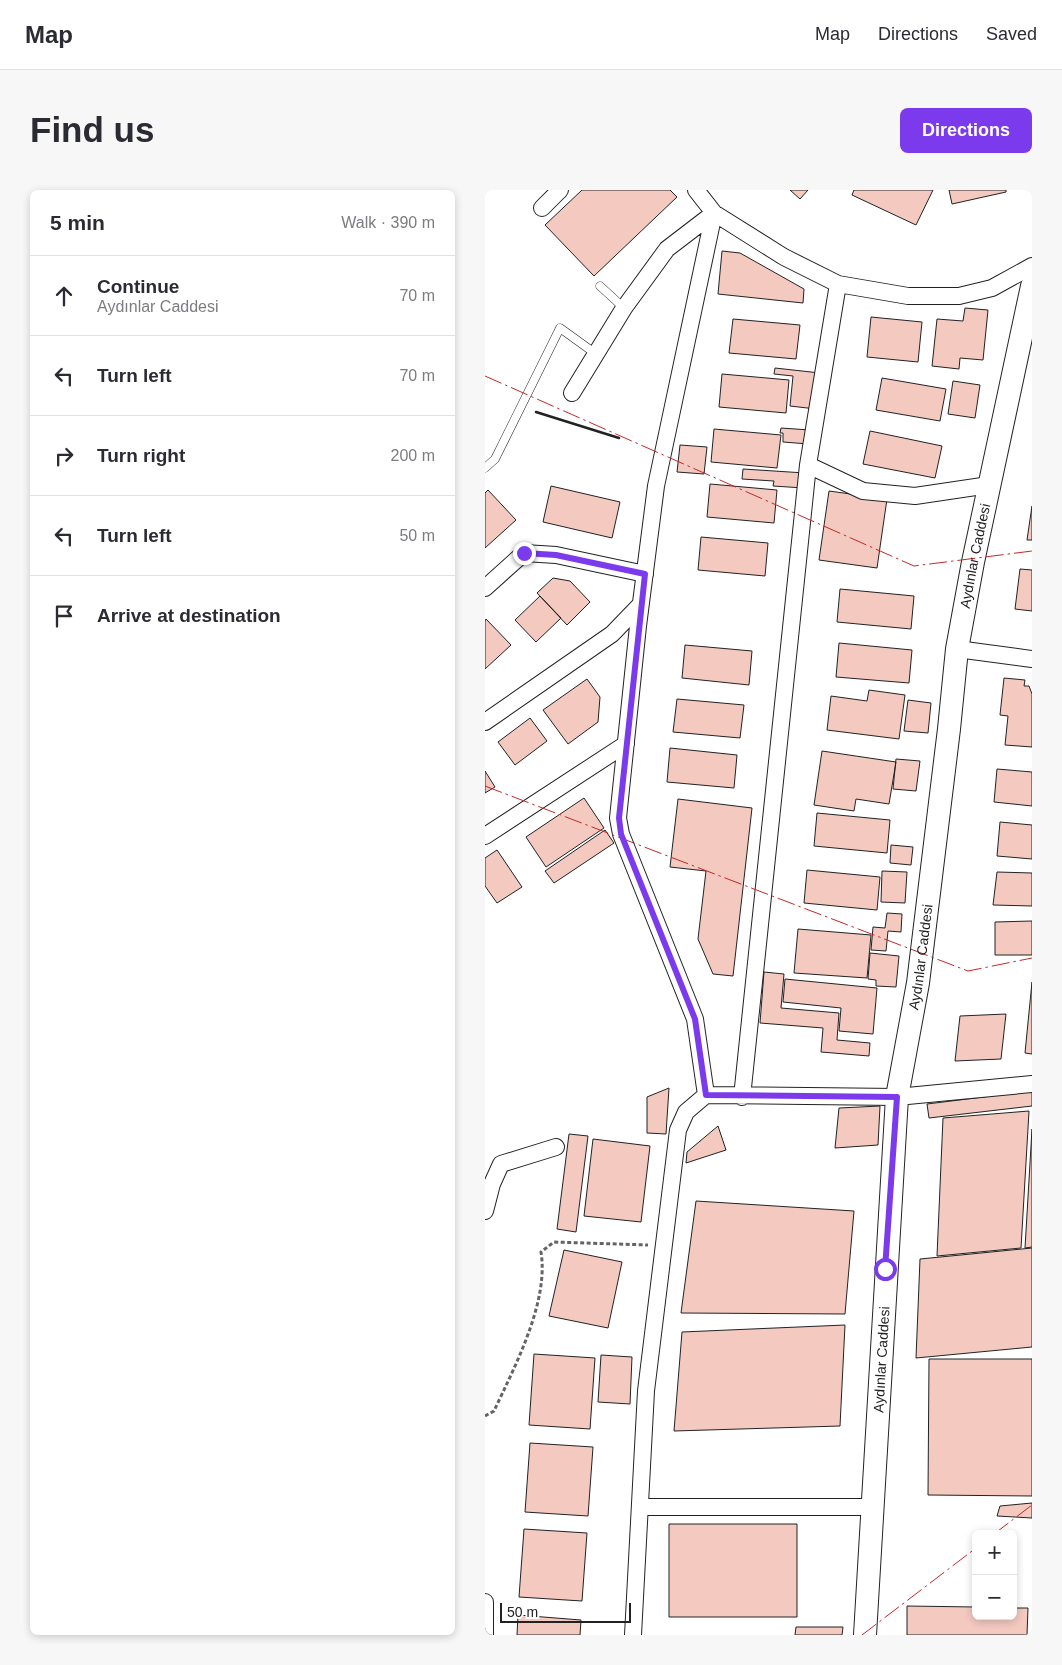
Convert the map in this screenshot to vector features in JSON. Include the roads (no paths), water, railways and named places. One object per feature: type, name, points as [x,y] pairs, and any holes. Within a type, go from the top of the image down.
[{"type":"street","points":[[542,208],[560,190]]},
{"type":"street","points":[[696,190],[714,213],[784,257],[838,284],[908,296],[959,296],[992,288],[1032,266]]},
{"type":"street","points":[[572,393],[624,308],[667,249],[714,213]]},
{"type":"street","points":[[706,1095],[695,1019],[621,834],[619,818],[640,605],[656,486],[714,213]]},
{"type":"street","points":[[742,1097],[808,464],[838,284]]},
{"type":"street","name":"Aydınlar Caddesi","points":[[865,1635],[897,1097],[918,983],[957,649],[989,485],[1032,286]]},
{"type":"street","points":[[808,464],[863,491],[915,496],[989,485]]},
{"type":"street","points":[[485,588],[524,553],[556,555],[645,574]]},
{"type":"street","points":[[485,722],[612,634],[640,605]]},
{"type":"street","points":[[957,649],[1032,659]]},
{"type":"street","points":[[485,836],[626,744]]},
{"type":"street","points":[[633,1635],[646,1391],[678,1130],[687,1112],[706,1095],[742,1097],[897,1097],[1032,1084]]},
{"type":"street","points":[[485,1211],[492,1184],[501,1164],[556,1147]]},
{"type":"street","points":[[639,1507],[873,1507]]},
{"type":"street","points":[[485,1602],[485,1635]]},
{"type":"lane","points":[[600,286],[624,308]]},
{"type":"lane","points":[[485,468],[495,459],[561,328],[596,354]]}]
